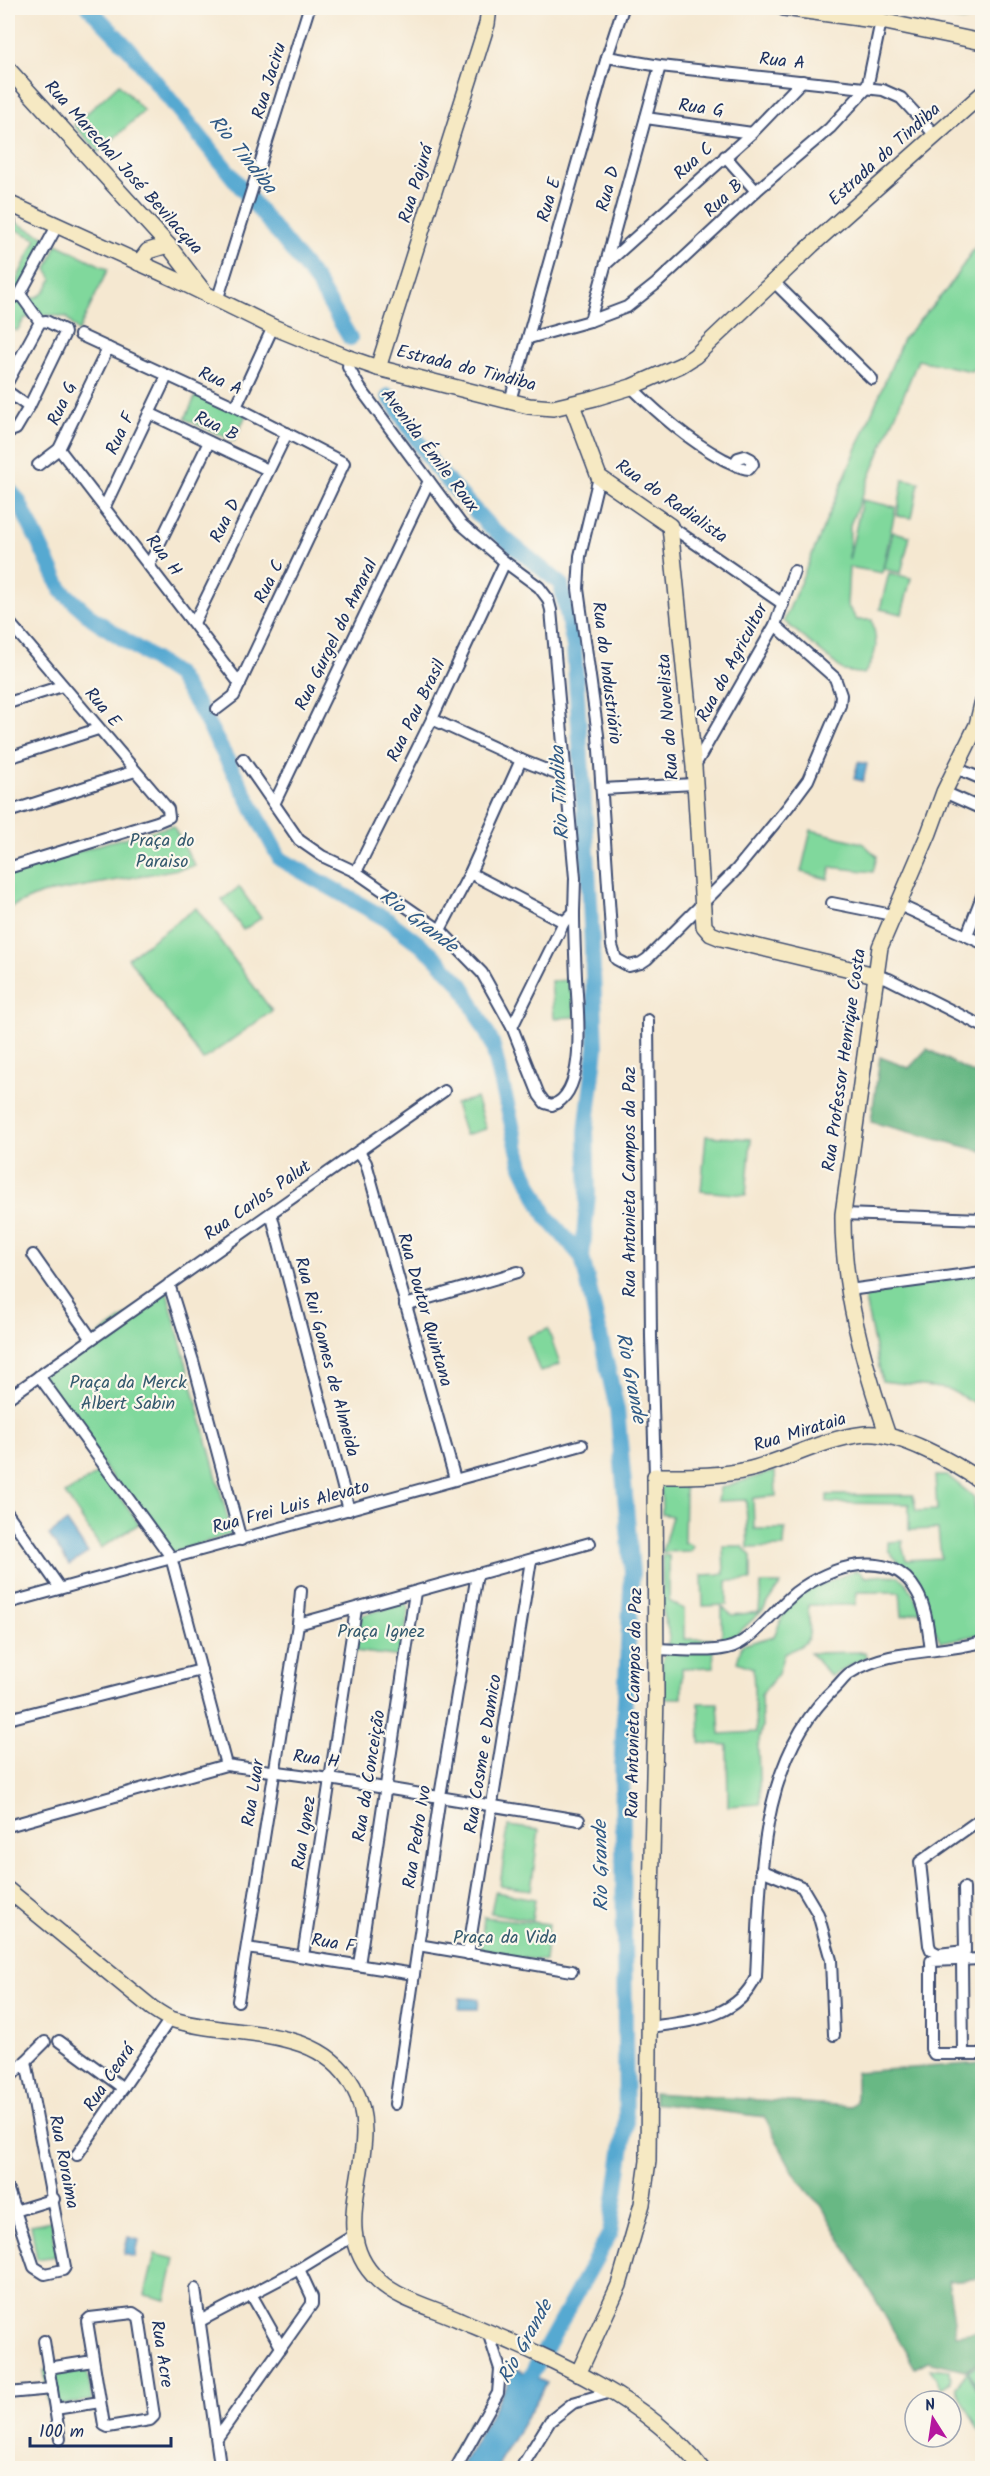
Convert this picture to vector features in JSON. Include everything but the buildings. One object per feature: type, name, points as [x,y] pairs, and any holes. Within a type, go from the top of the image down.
[{"type":"street","name":"Rua Jaciru","points":[[212,298],[252,193],[309,8]]},
{"type":"street","name":"Rua E","points":[[510,401],[606,57],[623,8]]},
{"type":"street","points":[[784,8],[881,21],[982,42]]},
{"type":"street","name":"Rua Pajurá","points":[[378,368],[455,129],[488,9]]},
{"type":"street","points":[[867,88],[881,21]]},
{"type":"street","name":"Rua A","points":[[606,57],[660,66],[882,90],[901,98],[936,136]]},
{"type":"street","name":"Rua D","points":[[590,321],[660,66]]},
{"type":"street","name":"Rua Marechal José Bevilacqua","points":[[8,69],[168,244],[212,298]]},
{"type":"street","name":"Rua C","points":[[606,264],[752,133],[802,81]]},
{"type":"street","name":"Rua B","points":[[529,338],[590,321],[627,307],[642,296],[756,191],[830,128],[867,88]]},
{"type":"street","name":"Estrada do Tindiba","points":[[8,203],[175,279],[273,327],[349,358],[378,368],[547,408],[572,405],[631,387],[681,365],[695,356],[982,94]]},
{"type":"street","name":"Rua G","points":[[646,118],[752,133]]},
{"type":"street","points":[[725,156],[756,191]]},
{"type":"street","points":[[8,300],[20,294],[57,226]]},
{"type":"street","points":[[139,263],[148,251],[168,244]]},
{"type":"street","points":[[175,279],[179,270],[178,257]]},
{"type":"street","points":[[774,282],[872,379]]},
{"type":"street","points":[[20,294],[40,322]]},
{"type":"street","points":[[8,429],[10,431],[16,429],[65,333],[64,330],[46,321],[40,322]]},
{"type":"street","points":[[8,381],[40,322]]},
{"type":"street","points":[[236,407],[273,327]]},
{"type":"street","name":"Rua A","points":[[80,334],[236,407],[344,463]]},
{"type":"street","name":"Rua G","points":[[38,465],[59,449],[108,348]]},
{"type":"street","name":"Avenida Émile Roux","points":[[349,358],[348,367],[360,388],[461,524],[505,562],[539,587],[548,599],[551,610],[574,878],[579,1044],[571,1085],[557,1104],[545,1103],[539,1095],[512,1027]]},
{"type":"street","name":"Rua F","points":[[105,506],[167,376]]},
{"type":"street","points":[[631,387],[684,435],[734,464]]},
{"type":"street","points":[[8,392],[29,407]]},
{"type":"street","name":"Rua do Radialista","points":[[572,405],[599,477],[783,604]]},
{"type":"street","name":"Rua B","points":[[149,413],[268,470]]},
{"type":"street","name":"Rua D","points":[[194,623],[287,433]]},
{"type":"street","points":[[149,565],[209,442]]},
{"type":"street","name":"Rua H","points":[[59,449],[240,684]]},
{"type":"street","name":"Rua C","points":[[217,709],[234,696],[344,463]]},
{"type":"street","name":"Rua do Industriário","points":[[599,477],[580,556],[578,589],[597,724],[612,946],[616,958],[629,966],[647,959],[703,905]]},
{"type":"street","name":"Rua Gurgel do Amaral","points":[[275,802],[429,481]]},
{"type":"street","name":"Rua do Novelista","points":[[670,526],[694,767],[704,926],[711,934],[875,975]]},
{"type":"street","name":"Rua Pau Brasil","points":[[357,872],[505,562]]},
{"type":"street","name":"Rua do Agricultor","points":[[694,767],[775,625],[794,571]]},
{"type":"street","name":"Rua E","points":[[8,621],[168,809],[169,817],[8,868]]},
{"type":"street","points":[[703,905],[737,869],[808,780],[840,705],[841,695],[835,678],[775,625]]},
{"type":"street","points":[[8,703],[62,686]]},
{"type":"street","name":"Rua Professor Henrique Costa","points":[[888,1436],[876,1401],[849,1290],[844,1251],[843,1214],[880,947],[944,792],[977,725],[982,704]]},
{"type":"street","points":[[432,719],[564,777]]},
{"type":"street","points":[[8,758],[98,729]]},
{"type":"street","points":[[243,759],[275,802],[299,840],[322,856],[357,872],[440,930],[482,974],[512,1027]]},
{"type":"street","points":[[440,930],[470,873],[494,815],[521,760]]},
{"type":"street","points":[[956,768],[982,779]]},
{"type":"street","points":[[8,812],[135,771]]},
{"type":"street","points":[[603,789],[694,784]]},
{"type":"street","points":[[944,792],[982,809]]},
{"type":"street","points":[[470,873],[564,922]]},
{"type":"street","points":[[967,935],[982,896]]},
{"type":"street","points":[[832,903],[895,909],[967,935],[982,943]]},
{"type":"street","points":[[512,1027],[564,922],[574,912]]},
{"type":"street","points":[[875,975],[982,1026]]},
{"type":"street","name":"Rua Antonieta Campos da Paz","points":[[575,2373],[619,2285],[642,2204],[648,2161],[656,1649],[648,1020]]},
{"type":"street","name":"Rua Carlos Palut","points":[[8,1398],[444,1091]]},
{"type":"street","name":"Rua Doutor Quintana","points":[[359,1151],[366,1163],[455,1479]]},
{"type":"street","name":"Rua Rui Gomes de Almeida","points":[[271,1213],[349,1510]]},
{"type":"street","points":[[843,1214],[982,1219]]},
{"type":"street","points":[[33,1255],[91,1338]]},
{"type":"street","points":[[405,1305],[518,1272]]},
{"type":"street","points":[[849,1290],[982,1272]]},
{"type":"street","points":[[169,1284],[193,1361],[241,1540]]},
{"type":"street","points":[[8,1826],[226,1765],[171,1557],[39,1376]]},
{"type":"street","name":"Rua Mirataia","points":[[655,1476],[734,1473],[851,1436],[868,1434],[888,1436],[931,1453],[982,1482]]},
{"type":"street","name":"Rua Frei Luis Alevato","points":[[8,1603],[582,1446]]},
{"type":"street","points":[[8,1514],[60,1588]]},
{"type":"street","points":[[298,1624],[590,1543]]},
{"type":"street","name":"Rua Cosme e Damico","points":[[468,1954],[531,1560]]},
{"type":"street","points":[[656,1649],[722,1649],[737,1645],[755,1632],[789,1598],[818,1577],[848,1567],[883,1565],[894,1570],[917,1592],[927,1625],[931,1650]]},
{"type":"street","name":"Rua Pedro Ivo","points":[[394,2104],[440,1796],[477,1574]]},
{"type":"street","name":"Rua Luar","points":[[238,2001],[298,1624],[301,1591]]},
{"type":"street","name":"Rua da Conceição","points":[[359,1965],[415,1592]]},
{"type":"street","name":"Rua Ignez","points":[[303,1956],[356,1609]]},
{"type":"street","points":[[650,2027],[714,2015],[735,2004],[751,1988],[756,1977],[761,1870],[774,1796],[790,1752],[815,1708],[849,1674],[867,1665],[903,1654],[982,1642]]},
{"type":"street","points":[[8,1719],[201,1670]]},
{"type":"street","name":"Rua H","points":[[226,1765],[384,1787],[579,1820]]},
{"type":"street","points":[[964,1888],[965,1951],[938,1954],[930,1950],[929,1946],[920,1862],[982,1818]]},
{"type":"street","points":[[761,1870],[802,1887],[818,1914],[831,1960],[834,2035]]},
{"type":"street","points":[[8,1890],[152,2008],[170,2019],[301,2044],[331,2060],[347,2077],[358,2096],[365,2127],[353,2236],[367,2267],[379,2281],[392,2290],[521,2346],[611,2392],[675,2438],[701,2469]]},
{"type":"street","points":[[418,1945],[572,1971]]},
{"type":"street","name":"Rua F","points":[[247,1948],[414,1974]]},
{"type":"street","points":[[982,1959],[931,1961],[931,2049],[934,2054],[982,2054]]},
{"type":"street","points":[[962,1960],[963,2054]]},
{"type":"street","name":"Rua Ceará","points":[[77,2155],[170,2019]]},
{"type":"street","points":[[59,2041],[123,2088]]},
{"type":"street","points":[[8,2079],[45,2042]]},
{"type":"street","name":"Rua Roraima","points":[[12,2207],[34,2267],[45,2274],[63,2270],[65,2267],[54,2199],[26,2061]]},
{"type":"street","points":[[8,2190],[12,2207],[54,2199]]},
{"type":"street","points":[[200,2321],[299,2269],[353,2236]]},
{"type":"street","points":[[217,2438],[312,2304],[312,2297],[299,2269]]},
{"type":"street","points":[[195,2289],[219,2458]]},
{"type":"street","points":[[251,2294],[281,2347]]},
{"type":"street","name":"Rua Acre","points":[[136,2313],[154,2418],[108,2427],[104,2425],[100,2402],[87,2320],[136,2313]]},
{"type":"street","points":[[456,2469],[498,2393],[500,2369],[488,2332]]},
{"type":"street","points":[[44,2341],[60,2439]]},
{"type":"street","points":[[48,2368],[93,2361]]},
{"type":"street","points":[[8,2393],[52,2389]]},
{"type":"street","points":[[521,2469],[550,2421],[573,2403],[611,2392]]},
{"type":"street","points":[[55,2409],[100,2402]]},
{"type":"green space","points":[[860,8],[968,8],[966,21]]},
{"type":"green space","points":[[119,84],[144,111],[99,152],[74,125]]},
{"type":"green space","points":[[8,219],[48,238],[18,301],[35,297],[46,290],[52,279],[47,269],[57,244],[108,269],[78,332],[66,317],[49,315],[25,318],[17,331],[8,327],[11,316],[8,310],[13,295],[11,292],[36,239],[11,227],[8,234]]},
{"type":"green space","points":[[982,237],[982,361],[971,371],[918,360],[850,525],[849,560],[862,500],[896,507],[882,573],[849,567],[847,605],[857,620],[872,620],[876,648],[864,674],[844,671],[784,621],[903,339],[947,289]]},
{"type":"green space","points":[[197,393],[246,415],[234,441],[185,419]]},
{"type":"green space","points":[[903,479],[919,482],[912,518],[897,516]]},
{"type":"green space","points":[[893,532],[910,536],[901,573],[884,569]]},
{"type":"green space","points":[[889,573],[911,578],[902,614],[880,609]]},
{"type":"green space","name":"Praça do Paraiso","points":[[173,826],[195,866],[41,894],[8,908],[8,874],[108,842]]},
{"type":"green space","points":[[811,830],[862,843],[877,856],[873,872],[831,867],[828,879],[801,872]]},
{"type":"green space","points":[[239,887],[261,918],[243,930],[222,900]]},
{"type":"green space","points":[[196,908],[272,1011],[203,1060],[128,958]]},
{"type":"green space","points":[[572,980],[575,1017],[554,1018],[551,981]]},
{"type":"green space","points":[[927,1049],[982,1078],[982,1151],[871,1122],[880,1057],[909,1068]]},
{"type":"green space","points":[[476,1098],[486,1129],[465,1135],[455,1104]]},
{"type":"green space","points":[[706,1136],[751,1139],[746,1195],[701,1191]]},
{"type":"green space","points":[[982,1274],[982,1407],[948,1389],[882,1381],[863,1291]]},
{"type":"green space","name":"Praça da Merck Albert Sabin","points":[[166,1288],[232,1534],[166,1554],[40,1376]]},
{"type":"green space","points":[[548,1329],[560,1364],[540,1372],[527,1337]]},
{"type":"green space","points":[[101,1471],[139,1524],[101,1548],[65,1494]]},
{"type":"green space","points":[[775,1471],[776,1496],[753,1498],[754,1529],[785,1529],[784,1547],[748,1548],[746,1500],[718,1501],[720,1488]]},
{"type":"green space","points":[[935,1476],[948,1476],[974,1497],[980,1577],[982,1578],[982,1634],[941,1642],[932,1625],[916,1579],[888,1550],[888,1542],[903,1541],[906,1560],[941,1558],[938,1529],[909,1530],[909,1504],[827,1502],[827,1495],[913,1495],[916,1511],[937,1510]]},
{"type":"green space","points":[[661,1483],[685,1487],[684,1542],[693,1546],[691,1551],[662,1552],[672,1516],[662,1514]]},
{"type":"green space","points":[[723,1546],[742,1546],[751,1556],[751,1580],[727,1581],[727,1605],[703,1606],[702,1575],[724,1574]]},
{"type":"green space","points":[[662,1555],[669,1556],[669,1601],[684,1609],[684,1639],[713,1639],[714,1667],[682,1668],[682,1698],[662,1698],[662,1662],[670,1636],[663,1615]]},
{"type":"green space","points":[[857,1570],[866,1577],[889,1575],[902,1579],[911,1590],[922,1611],[902,1616],[900,1592],[857,1592],[855,1605],[808,1605],[809,1636],[802,1645],[784,1653],[778,1674],[761,1695],[762,1726],[758,1746],[760,1804],[728,1806],[727,1745],[700,1743],[699,1703],[718,1703],[720,1734],[756,1732],[753,1668],[737,1662],[742,1645],[774,1636],[786,1609],[802,1592]]},
{"type":"green space","points":[[761,1584],[781,1584],[763,1610],[722,1648],[722,1607],[732,1615],[759,1612]]},
{"type":"green space","name":"Praça Ignez","points":[[405,1603],[409,1608],[401,1657],[355,1651],[362,1615]]},
{"type":"green space","points":[[865,1652],[866,1657],[831,1676],[810,1653]]},
{"type":"green space","points":[[508,1826],[539,1830],[531,1890],[500,1886]]},
{"type":"green space","points":[[495,1892],[535,1899],[532,1920],[491,1913]]},
{"type":"green space","name":"Praça da Vida","points":[[484,1917],[549,1924],[545,1961],[480,1953]]},
{"type":"green space","points":[[982,2063],[982,2278],[948,2281],[956,2335],[982,2331],[982,2361],[965,2370],[928,2361],[915,2368],[821,2205],[804,2187],[789,2164],[765,2117],[654,2103],[654,2093],[851,2106],[856,2102],[856,2072]]},
{"type":"green space","points":[[51,2221],[57,2256],[37,2259],[31,2225]]},
{"type":"green space","points":[[155,2254],[175,2259],[166,2300],[145,2295]]},
{"type":"green space","points":[[86,2363],[92,2400],[49,2407],[44,2370]]},
{"type":"green space","points":[[982,2364],[982,2396],[968,2370]]},
{"type":"green space","points":[[930,2368],[950,2370],[951,2382],[941,2388]]},
{"type":"green space","points":[[967,2371],[982,2399],[982,2430],[979,2431],[963,2400],[963,2389],[956,2387]]},
{"type":"green space","points":[[469,2422],[476,2426],[458,2459],[451,2455]]},
{"type":"water","points":[[858,762],[867,764],[863,781],[854,779]]},
{"type":"water","points":[[67,1522],[88,1553],[69,1565],[49,1535]]},
{"type":"water","points":[[460,1998],[479,1999],[478,2009],[459,2009]]},
{"type":"water","points":[[128,2237],[139,2240],[135,2257],[124,2254]]},
{"type":"water","points":[[516,2369],[547,2383],[496,2468],[460,2468]]},
{"type":"waterway","name":"Rio Tindiba","points":[[89,8],[129,49],[315,279],[350,338]]},
{"type":"waterway","name":"Rio Tindiba","points":[[389,396],[434,466],[489,526],[561,584],[574,647],[590,900],[596,1047],[586,1132],[588,1195],[582,1257]]},
{"type":"waterway","name":"Rio Grande","points":[[8,489],[18,500],[62,591],[92,618],[177,675],[201,711],[280,859],[388,920],[431,953],[462,985],[492,1043],[522,1166],[546,1216],[582,1257],[617,1409],[632,1572],[622,1754],[626,2125],[610,2233],[520,2395]]}]
